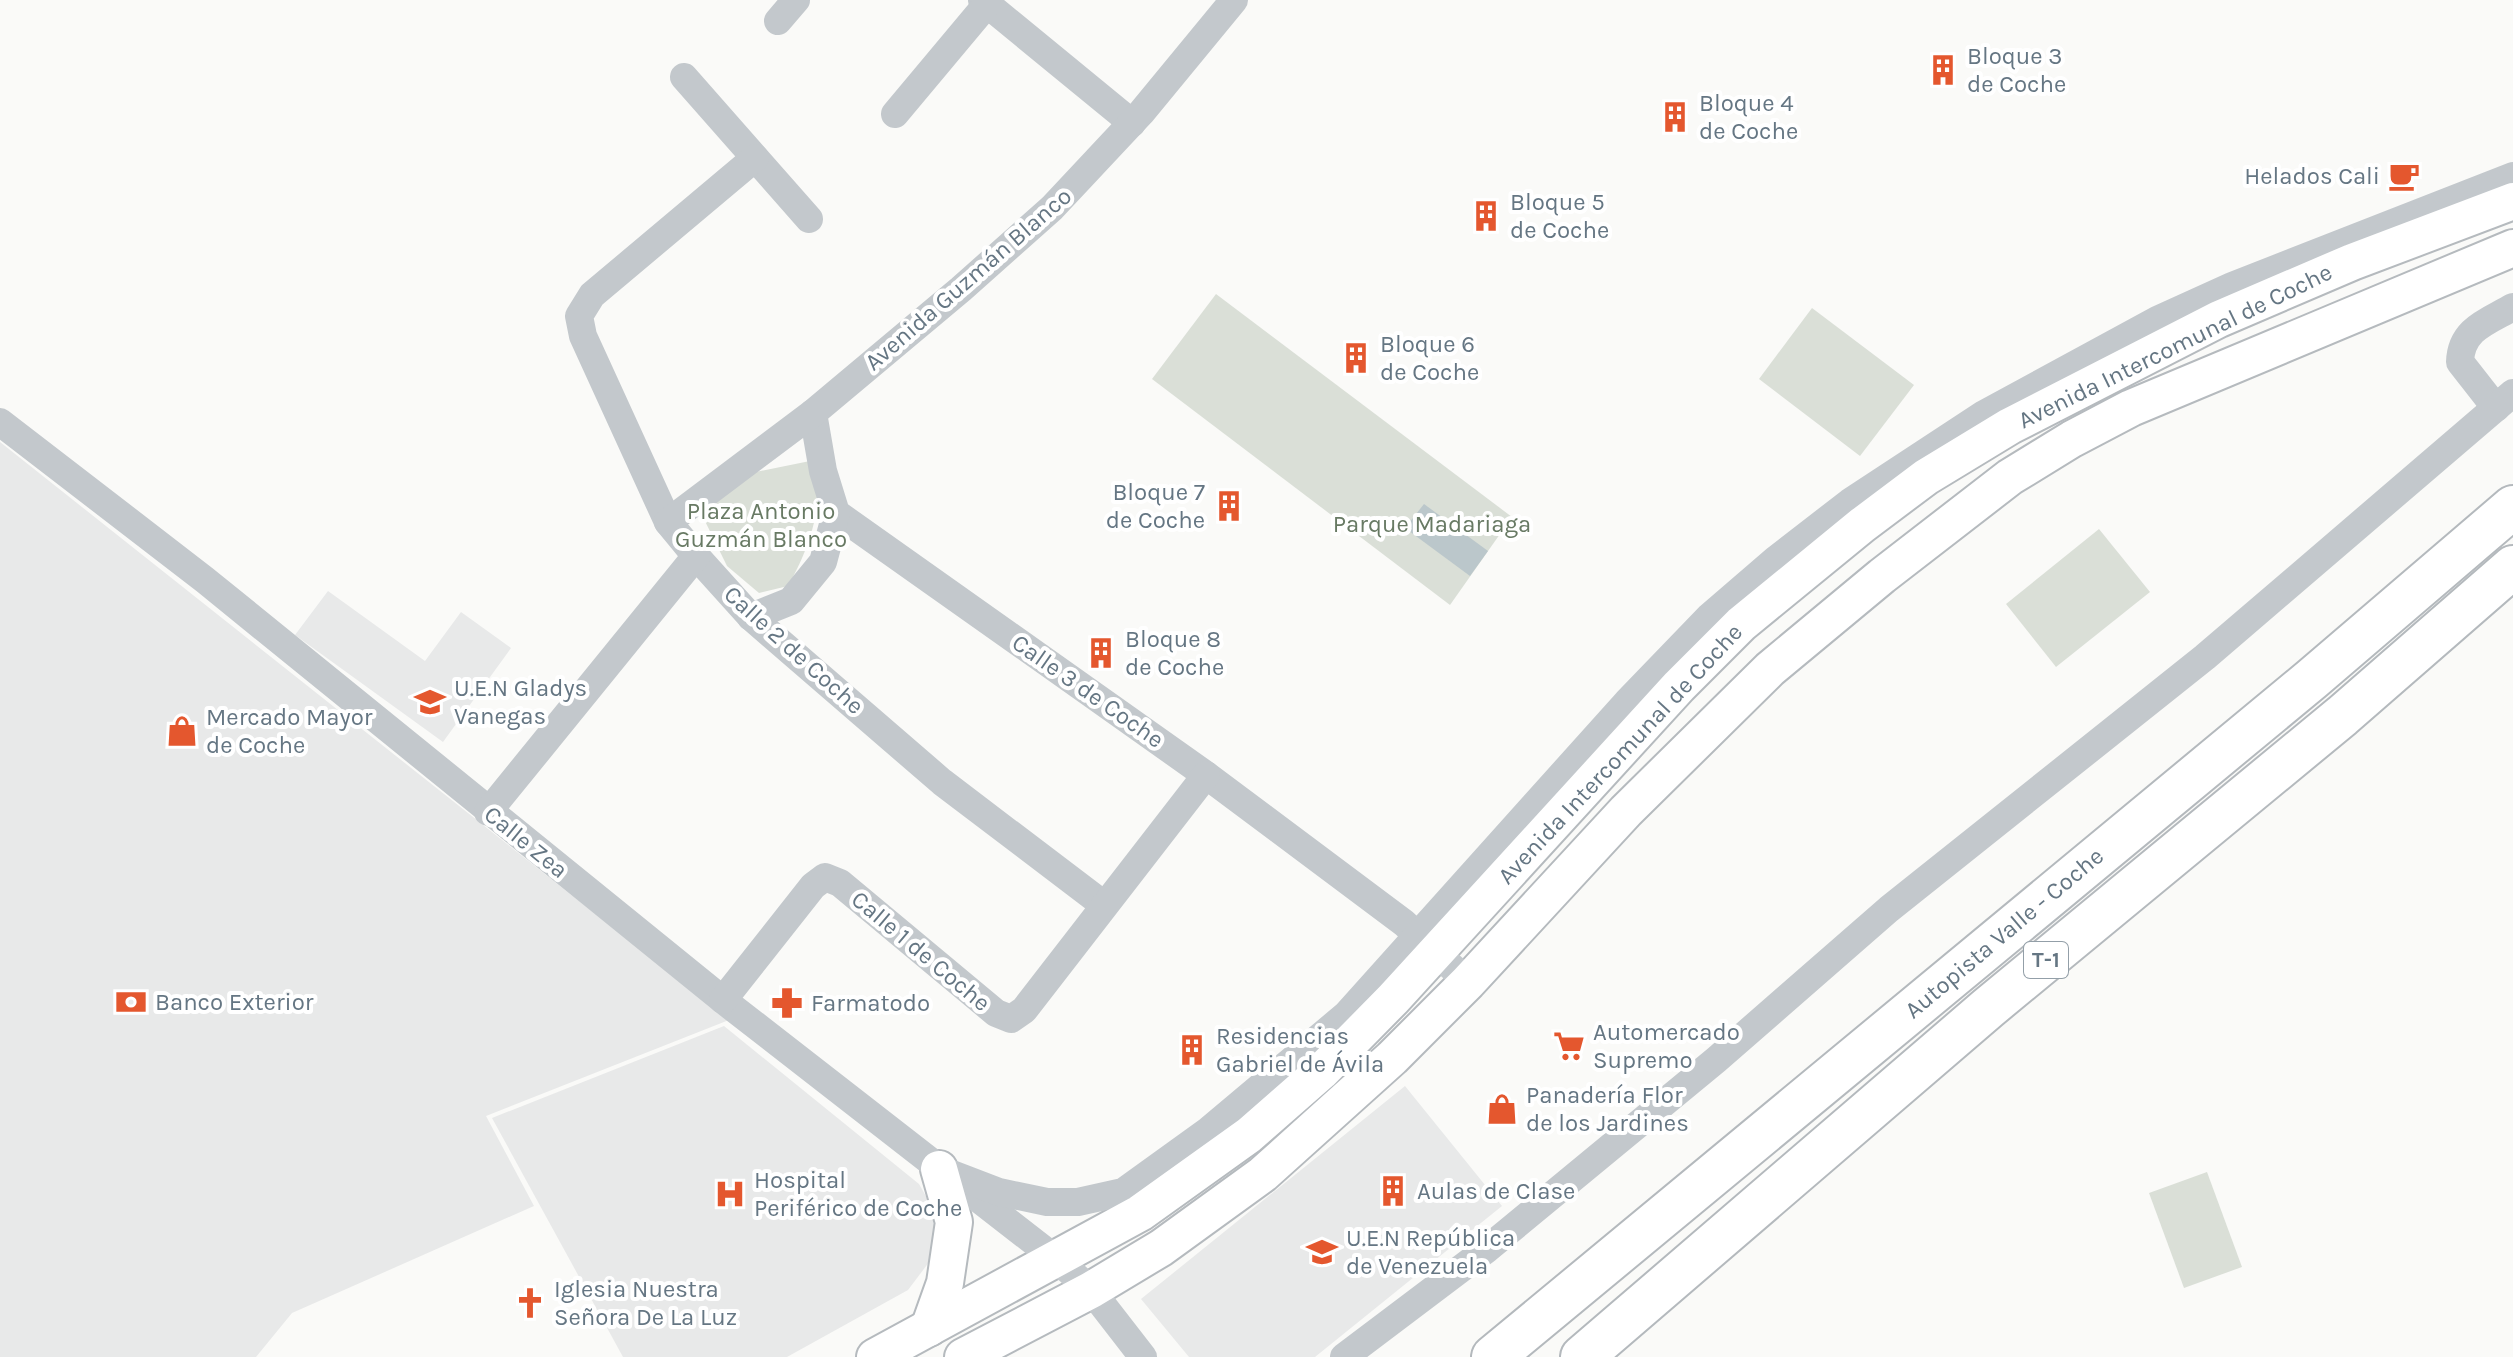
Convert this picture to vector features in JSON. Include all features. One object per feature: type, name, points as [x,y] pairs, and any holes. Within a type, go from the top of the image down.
[{"type":"highway","name":"Autopista Valle - Coche","points":[[1493,1357],[2312,679],[2513,507]]},
{"type":"highway","name":"Autopista Valle - Coche","points":[[1582,1357],[1988,1008],[2342,716],[2513,567]]},
{"type":"main road","name":"Avenida Intercomunal de Coche","points":[[875,1357],[1140,1213],[1215,1161],[1321,1072],[1354,1022],[1427,944],[1741,624],[1926,477],[2010,426],[2219,319],[2352,262],[2513,201]]},
{"type":"main road","name":"Avenida Intercomunal de Coche","points":[[963,1357],[1091,1290],[1161,1248],[1263,1174],[1364,1086],[1468,982],[1626,811],[1770,669],[1882,576],[2010,477],[2131,408],[2513,248]]},
{"type":"main road","points":[[1354,1022],[1427,944]]},
{"type":"main road","points":[[929,1328],[945,1283],[954,1222],[939,1169]]},
{"type":"main road","points":[[1056,1259],[1123,1192]]},
{"type":"street","name":"Avenida Guzmán Blanco","points":[[668,522],[813,413],[1052,208],[1132,123],[1234,0]]},
{"type":"street","points":[[895,114],[985,2],[1132,123]]},
{"type":"street","points":[[684,77],[809,219]]},
{"type":"street","name":"Calle 2 de Coche","points":[[755,158],[592,295],[579,316],[583,336],[668,522],[751,617],[942,782],[1104,905]]},
{"type":"street","name":"Avenida Intercomunal de Coche","points":[[1427,944],[1627,702],[1710,616],[1850,502],[1984,414],[2157,320],[2232,286],[2513,176]]},
{"type":"street","points":[[1344,1357],[1487,1249],[1716,1060],[1889,909],[2205,657],[2504,400],[2460,362],[2460,346],[2469,333],[2513,307]]},
{"type":"street","points":[[751,617],[791,601],[823,562],[836,513],[823,471],[813,413]]},
{"type":"street","name":"Calle Zea","points":[[0,422],[205,580],[488,812],[723,1000],[1056,1259],[1091,1290]]},
{"type":"street","name":"Calle 3 de Coche","points":[[836,513],[1206,775],[1427,944],[1468,982]]},
{"type":"street","points":[[488,812],[696,556]]},
{"type":"street","name":"Calle 1 de Coche","points":[[723,1000],[813,886],[825,877],[840,883],[996,1013],[1011,1019],[1024,1010],[1206,775]]},
{"type":"street","name":"Avenida Intercomunal de Coche","points":[[1123,1192],[1354,1022]]},
{"type":"street","points":[[939,1169],[999,1192],[1047,1202],[1078,1202],[1123,1192]]},
{"type":"street","points":[[1091,1290],[1143,1357]]},
{"type":"shaded area","name":"Mercado Mayor de Coche","points":[[0,442],[729,1020],[486,1116],[534,1206],[292,1313],[256,1357],[0,1357]]},
{"type":"shaded area","points":[[1424,504],[1488,551],[1470,576],[1405,528]]},
{"type":"shaded area","name":"U.E.N Gladys Vanegas","points":[[328,591],[425,661],[461,612],[511,648],[443,742],[295,635]]},
{"type":"shaded area","name":"Hospital Periférico de Coche","points":[[724,1026],[919,1184],[931,1205],[942,1245],[908,1290],[787,1357],[623,1357],[492,1118]]},
{"type":"shaded area","name":"U.E.N República de Venezuela","points":[[1405,1086],[1502,1206],[1315,1357],[1189,1357],[1141,1299]]},
{"type":"green space","name":"Parque Madariaga","points":[[1216,294],[1512,517],[1450,605],[1152,379]]},
{"type":"green space","points":[[1812,308],[1914,385],[1860,456],[1759,379]]},
{"type":"green space","name":"Plaza Antonio Guzmán Blanco","points":[[810,461],[818,491],[809,541],[788,586],[759,593],[727,566],[701,513],[741,475]]},
{"type":"green space","points":[[2099,529],[2150,592],[2056,667],[2006,604]]},
{"type":"green space","points":[[2207,1172],[2242,1267],[2184,1288],[2149,1193]]},
{"type":"place","name":"Bloque 3 de Coche","points":[[1943,70]]},
{"type":"place","name":"Bloque 4 de Coche","points":[[1675,117]]},
{"type":"place","name":"Helados Cali","points":[[2404,176]]},
{"type":"place","name":"Bloque 5 de Coche","points":[[1486,216]]},
{"type":"place","name":"Bloque 6 de Coche","points":[[1356,358]]},
{"type":"place","name":"Bloque 7 de Coche","points":[[1229,506]]},
{"type":"place","name":"Bloque 8 de Coche","points":[[1101,653]]},
{"type":"place","name":"U.E.N Gladys Vanegas","points":[[430,702]]},
{"type":"place","name":"Mercado Mayor de Coche","points":[[182,731]]},
{"type":"place","name":"Banco Exterior","points":[[131,1002]]},
{"type":"place","name":"Farmatodo","points":[[787,1003]]},
{"type":"place","name":"Automercado Supremo","points":[[1569,1046]]},
{"type":"place","name":"Residencias Gabriel de Ávila","points":[[1192,1050]]},
{"type":"place","name":"Panadería Flor de los Jardines","points":[[1502,1109]]},
{"type":"place","name":"Aulas de Clase","points":[[1393,1191]]},
{"type":"place","name":"Hospital Periférico de Coche","points":[[730,1194]]},
{"type":"place","name":"U.E.N República de Venezuela","points":[[1322,1252]]},
{"type":"place","name":"Iglesia Nuestra Señora De La Luz","points":[[530,1303]]}]
